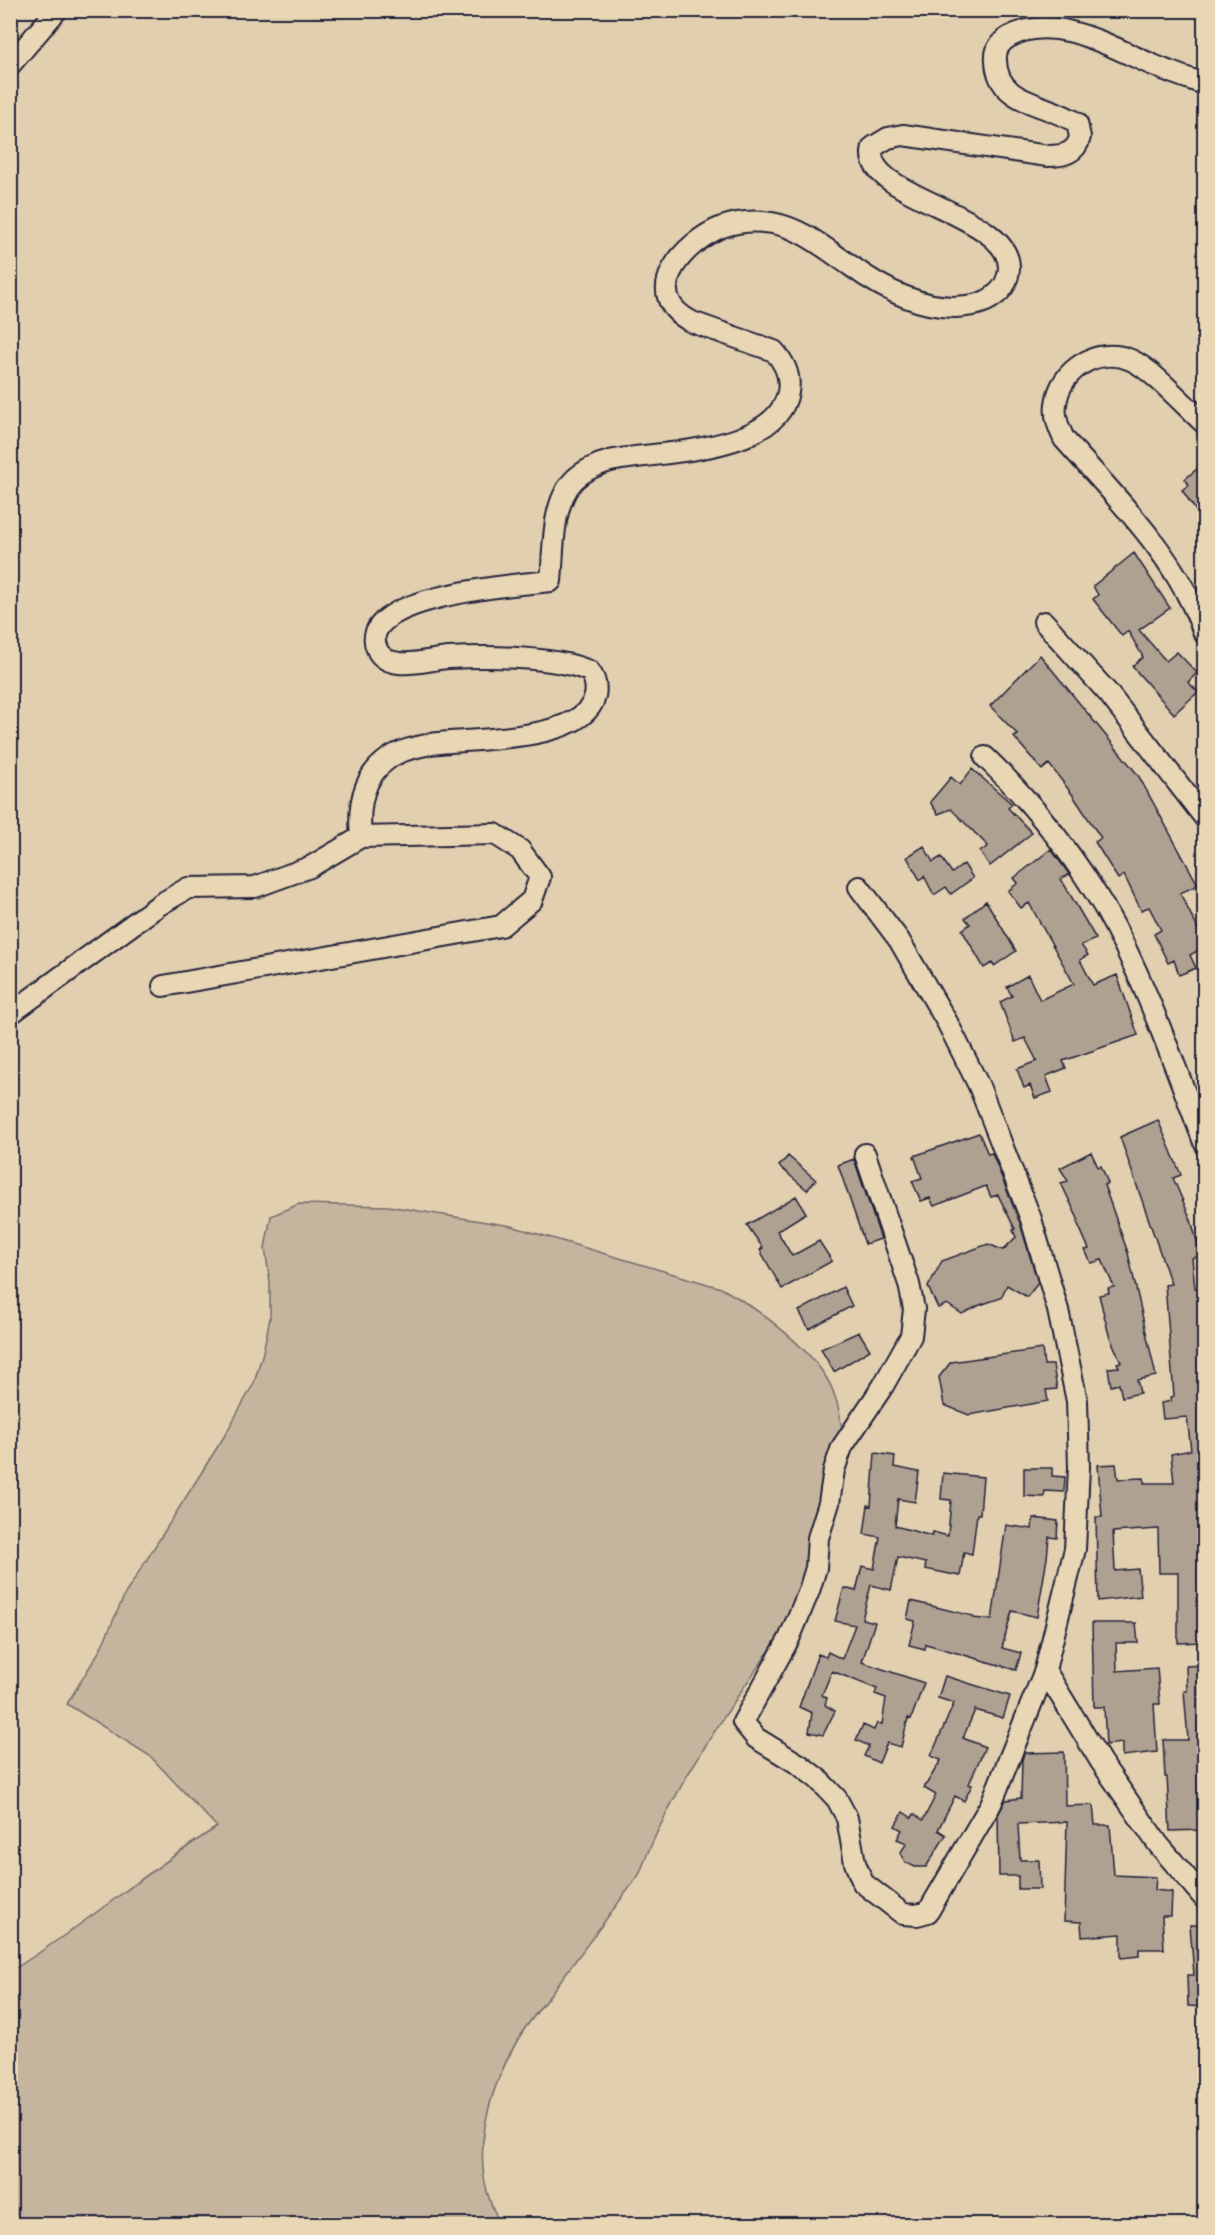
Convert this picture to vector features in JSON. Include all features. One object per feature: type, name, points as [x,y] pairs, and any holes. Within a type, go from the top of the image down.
[{"type":"street","points":[[10,65],[57,10]]},
{"type":"street","points":[[361,837],[359,815],[363,796],[375,771],[389,758],[406,750],[430,745],[531,734],[556,729],[585,713],[592,704],[596,692],[595,680],[589,671],[560,663],[482,657],[447,658],[408,664],[390,661],[380,655],[375,644],[378,631],[386,619],[405,608],[439,598],[551,581],[560,508],[564,495],[577,478],[610,461],[679,453],[739,438],[763,426],[780,410],[787,398],[788,373],[782,359],[774,351],[692,322],[680,316],[672,306],[667,282],[674,266],[686,250],[714,231],[735,223],[755,221],[774,223],[808,236],[871,279],[908,298],[948,307],[976,305],[993,298],[1004,286],[1009,269],[1002,246],[981,230],[890,179],[875,166],[871,153],[873,147],[888,138],[903,135],[1048,156],[1063,155],[1074,150],[1080,137],[1077,123],[1014,94],[998,75],[995,57],[998,47],[1017,33],[1032,30],[1048,29],[1079,35],[1204,84]]},
{"type":"street","points":[[1204,423],[1146,370],[1131,360],[1115,356],[1098,357],[1082,363],[1069,374],[1060,388],[1055,405],[1057,423],[1064,439],[1146,530],[1176,576],[1204,633]]},
{"type":"street","points":[[1044,622],[1108,693],[1204,817]]},
{"type":"street","points":[[985,757],[1013,784],[1061,845],[1104,907],[1136,971],[1204,1142]]},
{"type":"street","points":[[10,1014],[159,904],[188,888],[255,886],[310,867],[361,837],[495,834],[520,850],[540,877],[532,900],[501,926],[163,986]]},
{"type":"street","points":[[859,887],[899,940],[947,1022],[979,1086],[1031,1220],[1058,1310],[1077,1401],[1079,1467],[1075,1549],[1045,1670],[991,1804],[928,1912],[917,1915],[903,1914],[863,1883],[855,1863],[843,1808],[829,1790],[800,1765],[756,1738],[743,1722],[789,1639],[809,1591],[816,1568],[818,1538],[829,1503],[834,1470],[842,1446],[883,1386],[911,1336],[914,1309],[909,1284],[865,1154]]},
{"type":"street","points":[[1045,1670],[1107,1772],[1158,1845],[1204,1898]]},
{"type":"shaded area","points":[[299,1204],[388,1206],[511,1226],[721,1288],[752,1307],[785,1332],[814,1361],[825,1376],[833,1391],[842,1434],[841,1455],[832,1496],[796,1603],[785,1627],[725,1715],[684,1781],[659,1827],[639,1875],[523,2031],[510,2053],[491,2101],[482,2151],[484,2176],[490,2201],[501,2224],[11,2224],[11,1971],[217,1827],[150,1756],[67,1704],[100,1650],[125,1594],[225,1435],[254,1383],[270,1318],[270,1283],[265,1248],[271,1216]]},
{"type":"building","points":[[1204,463],[1204,523],[1182,490],[1189,485],[1185,479]]},
{"type":"building","points":[[1134,553],[1170,608],[1139,630],[1166,661],[1177,652],[1197,673],[1188,682],[1198,692],[1174,714],[1132,666],[1143,657],[1128,631],[1122,636],[1093,599],[1098,595],[1093,586]]},
{"type":"building","points":[[1040,655],[1138,775],[1198,885],[1180,893],[1204,941],[1204,947],[1190,955],[1196,968],[1179,975],[1174,960],[1168,963],[1154,934],[1161,930],[1149,907],[1141,910],[1124,875],[1118,879],[1095,842],[1101,838],[1072,794],[1049,764],[1042,770],[1014,737],[1018,735],[990,706]]},
{"type":"building","points":[[972,769],[1012,804],[1008,808],[1032,833],[990,866],[980,852],[988,846],[951,809],[938,814],[930,802],[951,777],[960,785]]},
{"type":"building","points":[[924,846],[933,862],[941,857],[952,873],[964,864],[973,878],[951,894],[946,887],[934,895],[924,876],[920,880],[907,857]]},
{"type":"building","points":[[1051,849],[1069,874],[1061,879],[1096,939],[1081,945],[1088,955],[1080,960],[1093,985],[1117,975],[1138,1035],[1063,1061],[1066,1068],[1046,1076],[1052,1092],[1035,1098],[1030,1085],[1024,1088],[1017,1069],[1037,1061],[1025,1038],[1015,1042],[1000,1002],[1012,996],[1007,987],[1028,975],[1040,1000],[1074,984],[1029,903],[1021,908],[1008,891],[1018,883],[1014,878]]},
{"type":"building","points":[[986,901],[1016,951],[994,966],[992,963],[984,968],[962,930],[970,924],[965,918]]},
{"type":"building","points":[[1158,1120],[1181,1175],[1173,1178],[1191,1220],[1201,1256],[1192,1258],[1195,1288],[1204,1288],[1204,1415],[1201,1415],[1204,1446],[1204,1642],[1178,1643],[1178,1573],[1159,1573],[1158,1529],[1113,1532],[1115,1571],[1138,1569],[1141,1596],[1098,1601],[1096,1517],[1102,1517],[1098,1465],[1116,1464],[1118,1479],[1144,1478],[1144,1483],[1174,1483],[1171,1454],[1191,1450],[1187,1417],[1163,1419],[1161,1403],[1171,1401],[1170,1397],[1174,1396],[1165,1285],[1171,1284],[1120,1137]]},
{"type":"building","points":[[979,1133],[988,1154],[992,1153],[1020,1223],[1038,1283],[1027,1297],[1007,1285],[1001,1298],[962,1314],[947,1304],[938,1308],[928,1287],[942,1261],[988,1244],[1003,1250],[1016,1237],[1013,1230],[1015,1229],[998,1195],[991,1197],[986,1186],[934,1206],[930,1198],[921,1201],[912,1181],[922,1178],[914,1156]]},
{"type":"building","points":[[1091,1152],[1098,1167],[1101,1166],[1108,1183],[1104,1185],[1128,1253],[1156,1376],[1137,1380],[1140,1393],[1122,1397],[1119,1384],[1111,1386],[1108,1368],[1119,1367],[1117,1363],[1121,1362],[1109,1335],[1099,1295],[1109,1293],[1108,1288],[1114,1287],[1102,1260],[1091,1263],[1085,1250],[1089,1249],[1077,1222],[1079,1221],[1061,1183],[1068,1181],[1060,1168]]},
{"type":"building","points":[[788,1156],[816,1180],[807,1190],[779,1166]]},
{"type":"building","points":[[854,1159],[881,1239],[865,1244],[838,1165]]},
{"type":"building","points":[[796,1196],[806,1213],[777,1231],[792,1256],[819,1241],[832,1261],[782,1289],[760,1250],[763,1248],[747,1225]]},
{"type":"building","points":[[843,1287],[852,1306],[809,1329],[799,1311]]},
{"type":"building","points":[[859,1332],[870,1350],[834,1372],[821,1349]]},
{"type":"building","points":[[1042,1349],[1044,1365],[1053,1365],[1057,1389],[1046,1390],[1048,1401],[969,1415],[944,1405],[939,1377],[951,1362]]},
{"type":"building","points":[[875,1453],[895,1456],[894,1467],[919,1472],[915,1502],[898,1499],[895,1526],[932,1536],[933,1532],[948,1536],[951,1500],[941,1499],[943,1473],[983,1477],[980,1514],[977,1514],[972,1554],[964,1552],[960,1576],[925,1569],[926,1563],[898,1557],[891,1590],[871,1585],[862,1619],[875,1622],[862,1662],[924,1683],[911,1719],[908,1718],[901,1747],[887,1743],[879,1763],[864,1756],[869,1746],[856,1740],[863,1725],[874,1730],[877,1723],[882,1724],[886,1698],[875,1694],[877,1689],[832,1671],[822,1695],[827,1698],[825,1705],[835,1711],[823,1735],[809,1732],[812,1713],[799,1707],[818,1654],[826,1657],[828,1652],[842,1659],[855,1625],[835,1621],[844,1588],[856,1591],[862,1566],[874,1569],[880,1537],[864,1534],[868,1505],[871,1506]]},
{"type":"building","points":[[1024,1468],[1052,1468],[1052,1476],[1065,1477],[1064,1492],[1045,1491],[1044,1497],[1024,1496]]},
{"type":"building","points":[[1033,1518],[1058,1521],[1057,1538],[1049,1537],[1037,1617],[1012,1611],[1002,1648],[1021,1653],[1016,1670],[926,1644],[925,1649],[909,1645],[915,1621],[907,1619],[911,1601],[973,1616],[973,1618],[992,1620],[1006,1525],[1032,1529]]},
{"type":"building","points":[[1092,1623],[1136,1623],[1138,1643],[1116,1643],[1117,1671],[1157,1668],[1160,1704],[1154,1704],[1157,1752],[1122,1756],[1122,1743],[1106,1745],[1104,1707],[1094,1707]]},
{"type":"building","points":[[1204,1665],[1204,1830],[1170,1831],[1163,1740],[1188,1740],[1184,1691],[1187,1691],[1186,1666]]},
{"type":"building","points":[[945,1676],[1010,1696],[1003,1718],[975,1710],[963,1738],[985,1747],[969,1784],[972,1785],[964,1801],[955,1796],[938,1830],[946,1835],[926,1867],[915,1867],[905,1862],[900,1853],[907,1843],[897,1839],[902,1830],[895,1826],[903,1812],[912,1818],[914,1814],[923,1820],[936,1795],[924,1788],[941,1760],[931,1756],[954,1703],[938,1698]]},
{"type":"building","points":[[1064,1752],[1065,1806],[1093,1805],[1095,1825],[1110,1825],[1114,1875],[1156,1877],[1155,1890],[1172,1892],[1171,1916],[1162,1916],[1164,1949],[1139,1949],[1139,1956],[1121,1958],[1121,1934],[1082,1937],[1081,1922],[1064,1921],[1067,1822],[1018,1824],[1020,1860],[1039,1860],[1040,1889],[1018,1889],[1018,1876],[999,1876],[998,1815],[1006,1800],[1021,1798],[1024,1753]]},
{"type":"building","points":[[1190,1925],[1204,1925],[1204,2007],[1188,2006],[1187,1975],[1194,1975]]}]
